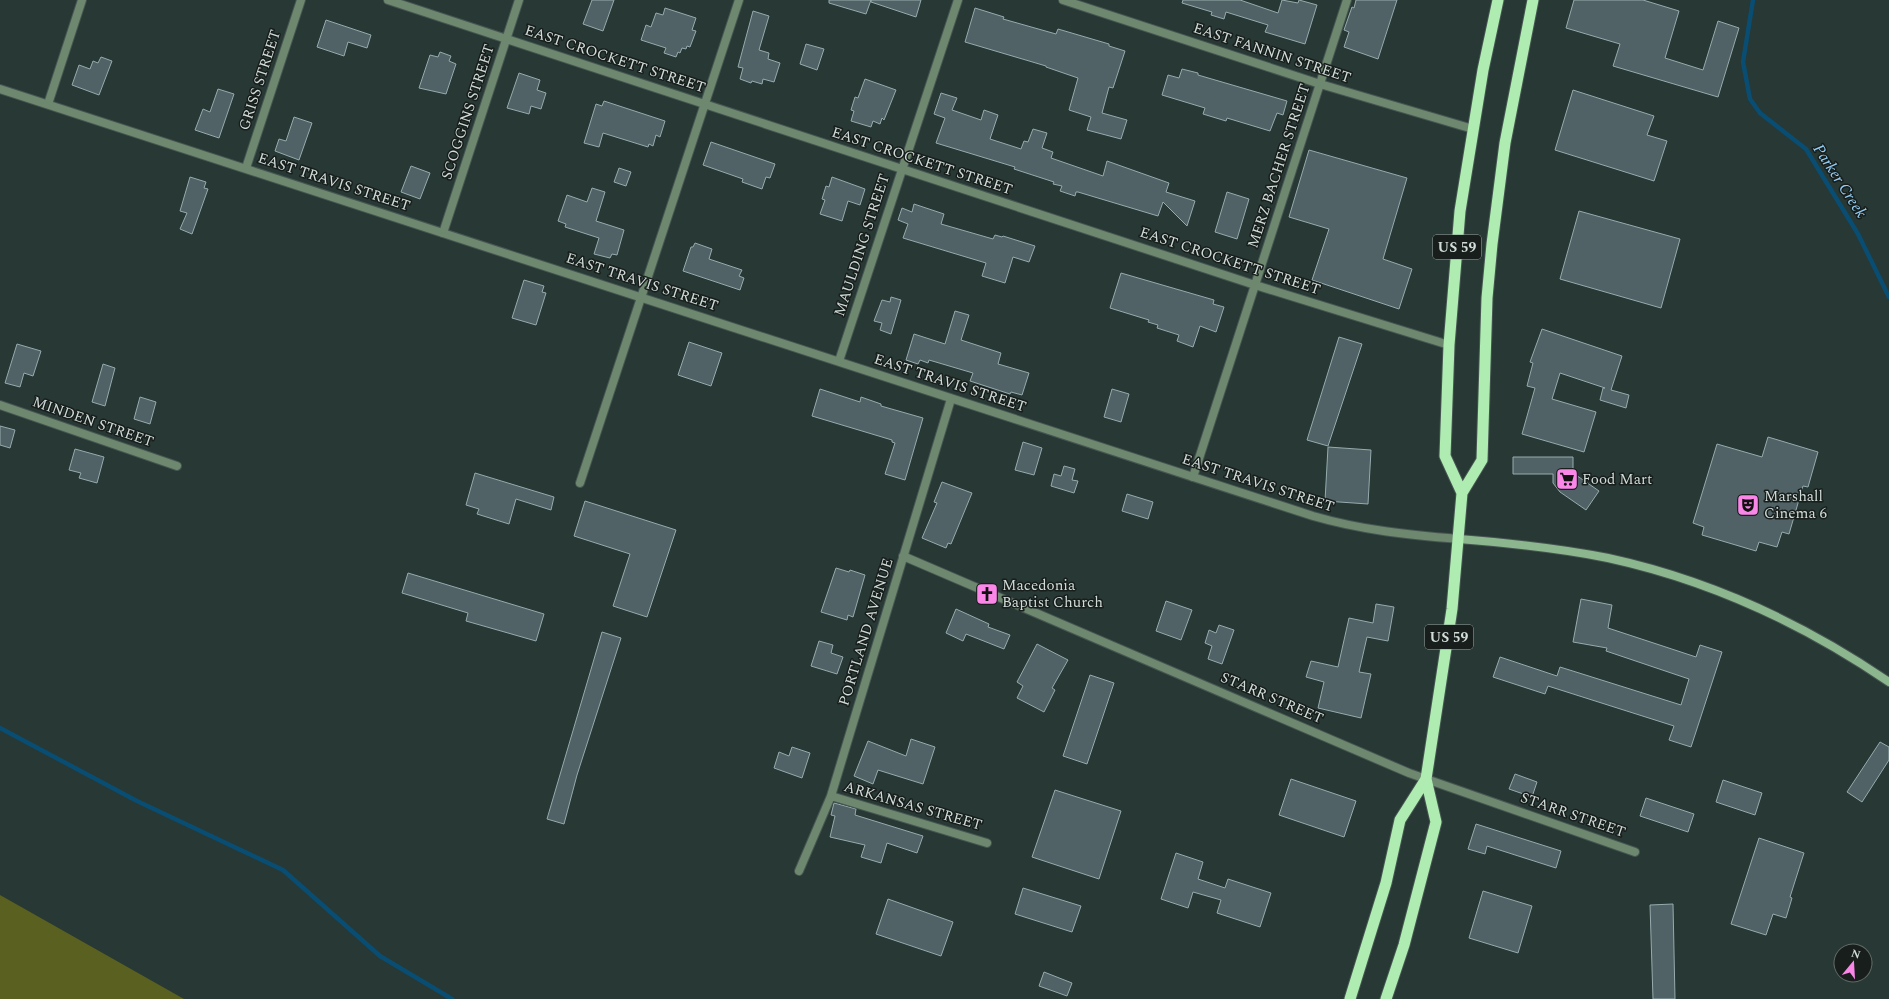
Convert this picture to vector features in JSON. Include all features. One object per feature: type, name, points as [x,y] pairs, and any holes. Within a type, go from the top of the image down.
[{"type":"highway","name":"US 59","points":[[1386,999],[1408,930],[1436,822],[1426,779],[1449,636],[1462,493],[1446,456],[1449,345],[1460,211],[1483,70],[1498,0]]},
{"type":"highway","name":"US 59","points":[[1462,493],[1482,460],[1487,298],[1504,150],[1532,0]]},
{"type":"highway","name":"US 59","points":[[1350,999],[1386,883],[1400,820],[1426,779]]},
{"type":"main road","name":"EAST TRAVIS STREET","points":[[1459,538],[1534,546],[1587,554],[1639,566],[1690,581],[1727,594],[1779,618],[1838,649],[1889,682]]},
{"type":"street","points":[[48,104],[82,0]]},
{"type":"street","name":"GRISS STREET","points":[[246,168],[301,0]]},
{"type":"street","name":"EAST CROCKETT STREET","points":[[388,0],[1255,285],[1449,345]]},
{"type":"street","name":"SCOGGINS STREET","points":[[443,233],[519,0]]},
{"type":"street","points":[[580,484],[739,0]]},
{"type":"street","name":"MAULDING STREET","points":[[839,361],[958,0]]},
{"type":"street","name":"EAST FANNIN STREET","points":[[1063,0],[1320,84],[1473,129]]},
{"type":"street","name":"MERZ BACHER STREET","points":[[1193,477],[1347,0]]},
{"type":"street","name":"EAST TRAVIS STREET","points":[[0,89],[641,296],[951,399],[1313,516],[1356,527],[1413,535],[1459,538]]},
{"type":"street","name":"PORTLAND AVENUE","points":[[799,871],[830,796],[951,399]]},
{"type":"street","name":"MINDEN STREET","points":[[0,405],[177,466]]},
{"type":"street","name":"STARR STREET","points":[[903,556],[1426,779],[1635,852]]},
{"type":"street","name":"ARKANSAS STREET","points":[[830,796],[987,843]]},
{"type":"green space","points":[[0,895],[184,999],[0,999]]},
{"type":"building","points":[[592,0],[614,0],[603,31],[583,24]]},
{"type":"building","points":[[829,0],[871,0],[866,14],[829,3]]},
{"type":"building","points":[[871,0],[921,0],[916,17],[871,2]]},
{"type":"building","points":[[1183,0],[1240,0],[1278,13],[1282,0],[1298,3],[1299,0],[1317,5],[1305,44],[1265,32],[1268,25],[1226,12],[1224,19],[1211,15],[1212,12],[1182,3]]},
{"type":"building","points":[[1356,0],[1397,0],[1378,59],[1344,47],[1349,32],[1344,30]]},
{"type":"building","points":[[1574,0],[1643,0],[1679,11],[1665,58],[1703,70],[1718,21],[1739,28],[1718,97],[1613,66],[1620,44],[1566,28]]},
{"type":"building","points":[[665,8],[696,18],[692,30],[696,31],[690,47],[687,46],[686,49],[682,48],[676,57],[664,53],[666,48],[641,40],[646,25],[651,27],[656,13],[663,15]]},
{"type":"building","points":[[975,8],[1004,17],[1003,19],[1056,34],[1058,29],[1109,44],[1109,46],[1125,51],[1113,88],[1109,87],[1102,113],[1127,120],[1121,139],[1087,130],[1091,117],[1069,110],[1078,78],[1046,66],[965,42]]},
{"type":"building","points":[[753,11],[769,16],[759,50],[769,53],[768,59],[780,63],[774,82],[763,79],[762,84],[752,81],[751,83],[740,79],[743,68],[738,67]]},
{"type":"building","points":[[326,20],[371,35],[367,48],[348,42],[344,56],[317,47]]},
{"type":"building","points":[[806,44],[824,49],[817,70],[800,64]]},
{"type":"building","points":[[440,52],[451,56],[449,61],[456,64],[446,94],[419,88],[430,55],[438,57]]},
{"type":"building","points":[[101,57],[112,61],[99,95],[72,85],[79,65],[90,69],[93,61],[98,63]]},
{"type":"building","points":[[1182,69],[1287,101],[1283,115],[1277,113],[1270,131],[1227,118],[1226,121],[1203,114],[1205,108],[1162,95],[1168,75],[1179,78]]},
{"type":"building","points":[[519,73],[540,80],[537,90],[546,93],[541,109],[531,106],[529,114],[507,108]]},
{"type":"building","points":[[865,79],[896,90],[884,120],[882,118],[880,124],[873,121],[871,127],[851,121],[854,111],[851,110],[855,97],[858,98]]},
{"type":"building","points":[[218,89],[234,94],[219,138],[195,130],[203,109],[210,112]]},
{"type":"building","points":[[1573,90],[1654,116],[1647,135],[1667,141],[1654,181],[1555,150]]},
{"type":"building","points":[[941,93],[957,98],[952,110],[981,120],[984,110],[998,115],[990,139],[1021,149],[1024,141],[1028,142],[1033,129],[1047,133],[1042,148],[1053,152],[1051,158],[1103,176],[1107,161],[1169,183],[1166,192],[1195,201],[1187,226],[1163,202],[1158,216],[1078,192],[1076,192],[1075,196],[1060,191],[1062,186],[1053,184],[1054,182],[1014,169],[1015,167],[936,143],[945,118],[934,114]]},
{"type":"building","points":[[604,101],[665,121],[660,137],[656,135],[653,146],[649,144],[648,147],[603,133],[599,147],[584,143],[596,104],[602,106]]},
{"type":"building","points":[[294,117],[312,123],[299,160],[275,151],[279,139],[286,141]]},
{"type":"building","points":[[711,142],[775,164],[770,178],[766,177],[762,189],[742,182],[743,179],[703,165]]},
{"type":"building","points":[[1309,150],[1407,178],[1383,259],[1412,269],[1399,309],[1312,280],[1329,229],[1289,217]]},
{"type":"building","points":[[411,166],[430,173],[420,199],[401,192]]},
{"type":"building","points":[[619,168],[631,172],[626,186],[614,182]]},
{"type":"building","points":[[190,177],[206,182],[204,188],[208,189],[192,234],[180,229],[187,213],[180,211]]},
{"type":"building","points":[[832,177],[865,189],[860,205],[848,201],[842,221],[820,214],[825,200],[822,199],[826,186],[829,187]]},
{"type":"building","points":[[592,188],[605,192],[596,221],[624,230],[617,255],[612,254],[610,258],[594,254],[599,238],[565,227],[566,224],[558,221],[567,195],[587,202]]},
{"type":"building","points":[[1227,192],[1249,199],[1237,239],[1215,232]]},
{"type":"building","points":[[914,204],[944,214],[941,224],[993,239],[995,235],[1003,236],[1035,246],[1029,262],[1013,257],[1005,283],[982,276],[986,263],[903,238],[908,224],[898,220],[902,208],[912,212]]},
{"type":"building","points":[[1579,211],[1680,239],[1661,308],[1560,279]]},
{"type":"building","points":[[695,243],[712,249],[709,259],[742,270],[739,276],[744,278],[740,290],[683,271],[691,247],[693,247]]},
{"type":"building","points":[[1121,273],[1214,300],[1213,304],[1224,307],[1216,332],[1200,326],[1193,347],[1177,341],[1179,335],[1157,328],[1158,325],[1148,322],[1149,320],[1110,308]]},
{"type":"building","points":[[524,280],[544,286],[542,292],[546,293],[536,325],[512,318]]},
{"type":"building","points":[[891,297],[901,300],[891,334],[880,330],[882,323],[874,321],[882,300],[890,302]]},
{"type":"building","points":[[955,311],[969,315],[961,340],[1001,353],[998,364],[1029,373],[1022,395],[1011,392],[1010,394],[970,381],[973,373],[929,360],[928,363],[920,360],[918,364],[906,360],[914,334],[945,344]]},
{"type":"building","points":[[1542,329],[1622,356],[1611,390],[1629,395],[1626,408],[1600,400],[1603,388],[1605,388],[1560,373],[1552,399],[1596,412],[1584,452],[1522,434],[1535,388],[1527,386],[1533,363],[1530,362]]},
{"type":"building","points":[[1339,337],[1362,344],[1328,446],[1307,440]]},
{"type":"building","points":[[689,342],[722,353],[711,386],[678,375]]},
{"type":"building","points":[[17,344],[41,351],[33,376],[24,373],[20,387],[5,383]]},
{"type":"building","points":[[103,364],[115,368],[105,406],[92,402]]},
{"type":"building","points":[[820,389],[860,402],[861,397],[881,404],[881,406],[923,418],[905,480],[885,474],[895,443],[892,442],[892,440],[812,416]]},
{"type":"building","points":[[1112,389],[1129,394],[1121,422],[1104,417]]},
{"type":"building","points":[[140,397],[156,402],[150,424],[134,419]]},
{"type":"building","points":[[0,426],[15,430],[10,448],[0,445]]},
{"type":"building","name":"Marshall Cinema 6","points":[[1768,437],[1818,452],[1808,487],[1803,486],[1789,534],[1782,532],[1777,547],[1759,542],[1756,551],[1702,535],[1704,527],[1693,523],[1717,444],[1762,457]]},
{"type":"building","points":[[1023,442],[1042,448],[1034,475],[1015,470]]},
{"type":"building","points":[[1328,447],[1371,450],[1368,504],[1325,501]]},
{"type":"building","points":[[75,449],[104,457],[97,483],[79,478],[81,473],[69,470]]},
{"type":"building","name":"Food Mart","points":[[1513,457],[1573,457],[1573,473],[1599,491],[1586,510],[1560,492],[1553,483],[1553,474],[1513,474]]},
{"type":"building","points":[[1064,466],[1075,469],[1072,480],[1078,481],[1074,493],[1051,486],[1054,474],[1061,476]]},
{"type":"building","points":[[475,473],[554,497],[551,510],[516,499],[509,524],[477,514],[479,509],[466,505]]},
{"type":"building","points":[[942,482],[972,493],[951,544],[948,543],[946,548],[922,538],[937,503],[934,502]]},
{"type":"building","points":[[1127,494],[1153,502],[1148,519],[1122,511]]},
{"type":"building","points":[[585,501],[676,530],[647,617],[613,606],[630,554],[574,536]]},
{"type":"building","points":[[836,568],[849,572],[850,570],[865,575],[853,617],[848,615],[847,620],[821,612]]},
{"type":"building","points":[[408,573],[544,614],[536,641],[466,621],[468,613],[402,593]]},
{"type":"building","points":[[1581,599],[1612,605],[1608,628],[1696,657],[1700,645],[1722,652],[1691,747],[1669,740],[1674,726],[1548,686],[1545,694],[1493,677],[1500,657],[1557,676],[1560,667],[1681,705],[1689,679],[1606,651],[1607,648],[1573,642]]},
{"type":"building","points":[[1166,601],[1192,610],[1181,640],[1156,631]]},
{"type":"building","points":[[1376,604],[1394,607],[1388,641],[1367,637],[1359,672],[1371,674],[1361,718],[1318,708],[1324,682],[1306,677],[1311,661],[1338,667],[1349,618],[1373,623]]},
{"type":"building","points":[[956,609],[989,624],[988,627],[1010,635],[1004,649],[966,634],[963,641],[946,633]]},
{"type":"building","points":[[1219,625],[1234,630],[1222,664],[1208,659],[1212,646],[1205,643],[1209,630],[1216,633]]},
{"type":"building","points":[[602,632],[621,638],[577,775],[564,824],[547,819]]},
{"type":"building","points":[[819,641],[833,645],[831,653],[843,657],[837,674],[811,666]]},
{"type":"building","points":[[1037,644],[1068,660],[1052,688],[1055,690],[1044,712],[1017,698],[1023,686],[1017,682]]},
{"type":"building","points":[[1090,675],[1114,683],[1087,764],[1063,756]]},
{"type":"building","points":[[911,739],[935,747],[923,784],[878,770],[873,784],[854,776],[868,741],[906,756]]},
{"type":"building","points":[[1880,742],[1889,747],[1889,760],[1862,802],[1847,792]]},
{"type":"building","points":[[792,747],[810,753],[802,778],[774,768],[779,752],[789,756]]},
{"type":"building","points":[[1515,774],[1537,782],[1532,797],[1509,789]]},
{"type":"building","points":[[1291,779],[1356,801],[1344,837],[1279,815]]},
{"type":"building","points":[[1723,780],[1762,793],[1755,815],[1716,802]]},
{"type":"building","points":[[1055,790],[1121,811],[1099,879],[1032,857]]},
{"type":"building","points":[[1646,798],[1694,814],[1688,832],[1640,816]]},
{"type":"building","points":[[834,803],[856,809],[855,815],[923,836],[917,853],[887,843],[881,863],[861,857],[865,845],[830,837],[835,816],[831,815]]},
{"type":"building","points":[[1476,824],[1561,851],[1556,868],[1487,846],[1485,854],[1468,849]]},
{"type":"building","points":[[1759,838],[1804,853],[1790,897],[1792,898],[1786,918],[1773,914],[1766,935],[1731,924]]},
{"type":"building","points":[[1176,853],[1203,862],[1198,879],[1225,888],[1228,879],[1271,893],[1260,927],[1217,913],[1221,900],[1193,892],[1188,908],[1161,899]]},
{"type":"building","points":[[1023,888],[1081,906],[1072,932],[1015,914]]},
{"type":"building","points":[[1483,891],[1532,906],[1518,953],[1469,938]]},
{"type":"building","points":[[888,899],[953,922],[941,956],[876,934]]},
{"type":"building","points":[[1673,904],[1675,999],[1653,999],[1650,905]]},
{"type":"building","points":[[1044,972],[1072,983],[1067,996],[1039,986]]},
{"type":"waterway","name":"Parker Creek","points":[[1753,0],[1743,62],[1750,99],[1760,113],[1806,149],[1858,234],[1889,297]]},
{"type":"waterway","points":[[0,728],[137,801],[283,870],[380,956],[452,999]]},
{"type":"place","name":"Food Mart","points":[[1567,479]]},
{"type":"place","name":"Marshall Cinema 6","points":[[1748,505]]},
{"type":"place","name":"Macedonia Baptist Church","points":[[987,594]]}]
